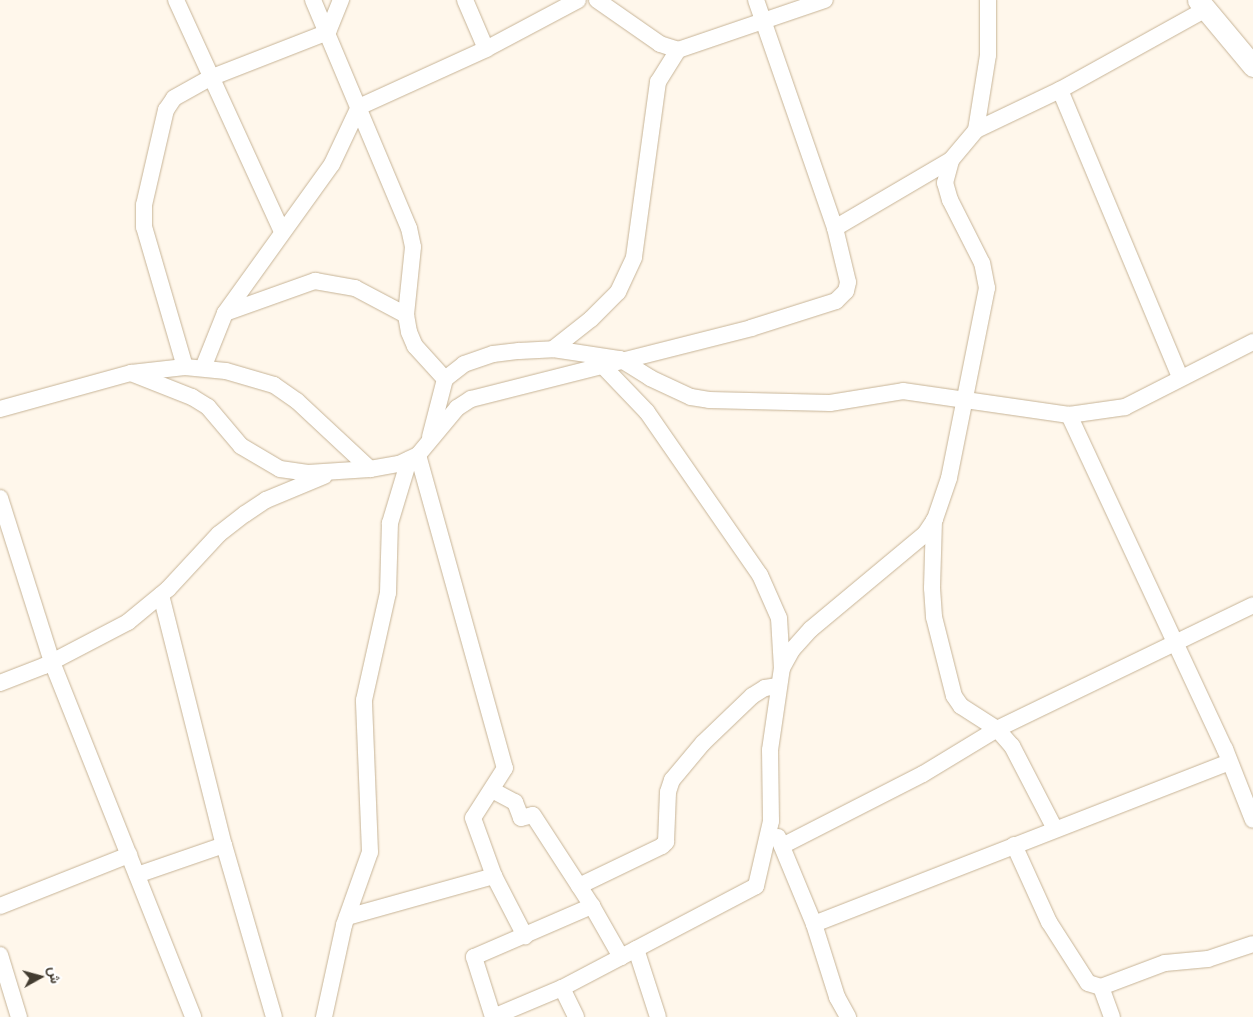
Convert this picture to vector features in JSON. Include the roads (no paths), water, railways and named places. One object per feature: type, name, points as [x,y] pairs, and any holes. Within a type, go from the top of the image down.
[{"type":"street","points":[[176,0],[282,232]]},
{"type":"street","points":[[313,0],[409,228],[413,248],[406,315],[415,346],[444,379]]},
{"type":"street","points":[[185,367],[146,235],[144,205],[166,110],[174,98],[210,78],[328,32],[341,0]]},
{"type":"street","points":[[465,0],[486,49]]},
{"type":"street","points":[[204,368],[225,313],[332,164],[359,108],[486,49],[578,0]]},
{"type":"street","points":[[597,0],[660,44],[678,50],[825,0]]},
{"type":"street","points":[[324,1017],[328,987],[347,917],[370,852],[364,700],[388,593],[390,523],[414,457],[457,408],[471,399],[620,359],[751,328],[836,301],[846,291],[848,282],[835,228],[756,0]]},
{"type":"street","points":[[976,130],[988,55],[988,0]]},
{"type":"street","points":[[835,228],[950,160],[976,130],[1060,90],[1202,5],[1253,65]]},
{"type":"street","points":[[553,349],[591,319],[618,292],[634,257],[658,82],[678,50]]},
{"type":"street","points":[[1060,90],[1180,377]]},
{"type":"street","points":[[782,668],[801,639],[905,553],[925,534],[934,519],[949,478],[963,401],[988,288],[982,263],[950,200],[946,183],[950,160]]},
{"type":"street","points":[[225,313],[315,281],[355,288],[406,315]]},
{"type":"street","points":[[429,441],[444,379],[464,364],[492,354],[553,349],[620,359],[650,378],[691,396],[709,400],[830,403],[903,391],[1069,415],[1125,407],[1180,377],[1253,342]]},
{"type":"street","points":[[592,906],[474,958],[493,1017],[562,988],[756,886],[771,821],[770,750],[782,668],[779,618],[760,575],[647,412],[602,364]]},
{"type":"street","points":[[0,409],[131,372],[185,367],[204,368],[274,385],[298,401],[370,470]]},
{"type":"street","points":[[131,372],[192,397],[208,408],[241,446],[264,462],[280,469],[333,472],[370,470],[414,457]]},
{"type":"street","points":[[1069,415],[1230,762],[1253,820]]},
{"type":"street","points":[[414,457],[505,768],[473,818],[494,876],[525,936]]},
{"type":"street","points":[[0,683],[52,662],[128,622],[161,595],[219,534],[244,514],[266,500],[333,472]]},
{"type":"street","points":[[0,498],[52,662],[194,1017]]},
{"type":"street","points":[[934,519],[932,588],[947,679],[961,706],[997,728],[1012,746],[1055,829]]},
{"type":"street","points":[[161,595],[224,845],[274,1017]]},
{"type":"street","points":[[782,846],[923,774],[997,728],[1253,605]]},
{"type":"street","points":[[579,886],[662,846],[666,842],[668,792],[672,780],[703,743],[752,696],[778,686]]},
{"type":"street","points":[[814,924],[1230,762]]},
{"type":"street","points":[[492,790],[515,802],[521,818],[533,815],[592,906],[620,957]]},
{"type":"street","points":[[771,821],[814,924],[836,997],[848,1017]]},
{"type":"street","points":[[137,875],[224,845]]},
{"type":"street","points":[[1014,845],[1050,922],[1083,978],[1101,987],[1112,1017]]},
{"type":"street","points":[[0,906],[129,855]]},
{"type":"street","points":[[347,917],[494,876]]},
{"type":"street","points":[[1101,987],[1165,963],[1208,959],[1253,944]]},
{"type":"street","points":[[636,949],[658,1017]]},
{"type":"street","points":[[0,955],[19,1017]]},
{"type":"street","points":[[562,988],[576,1017]]}]
